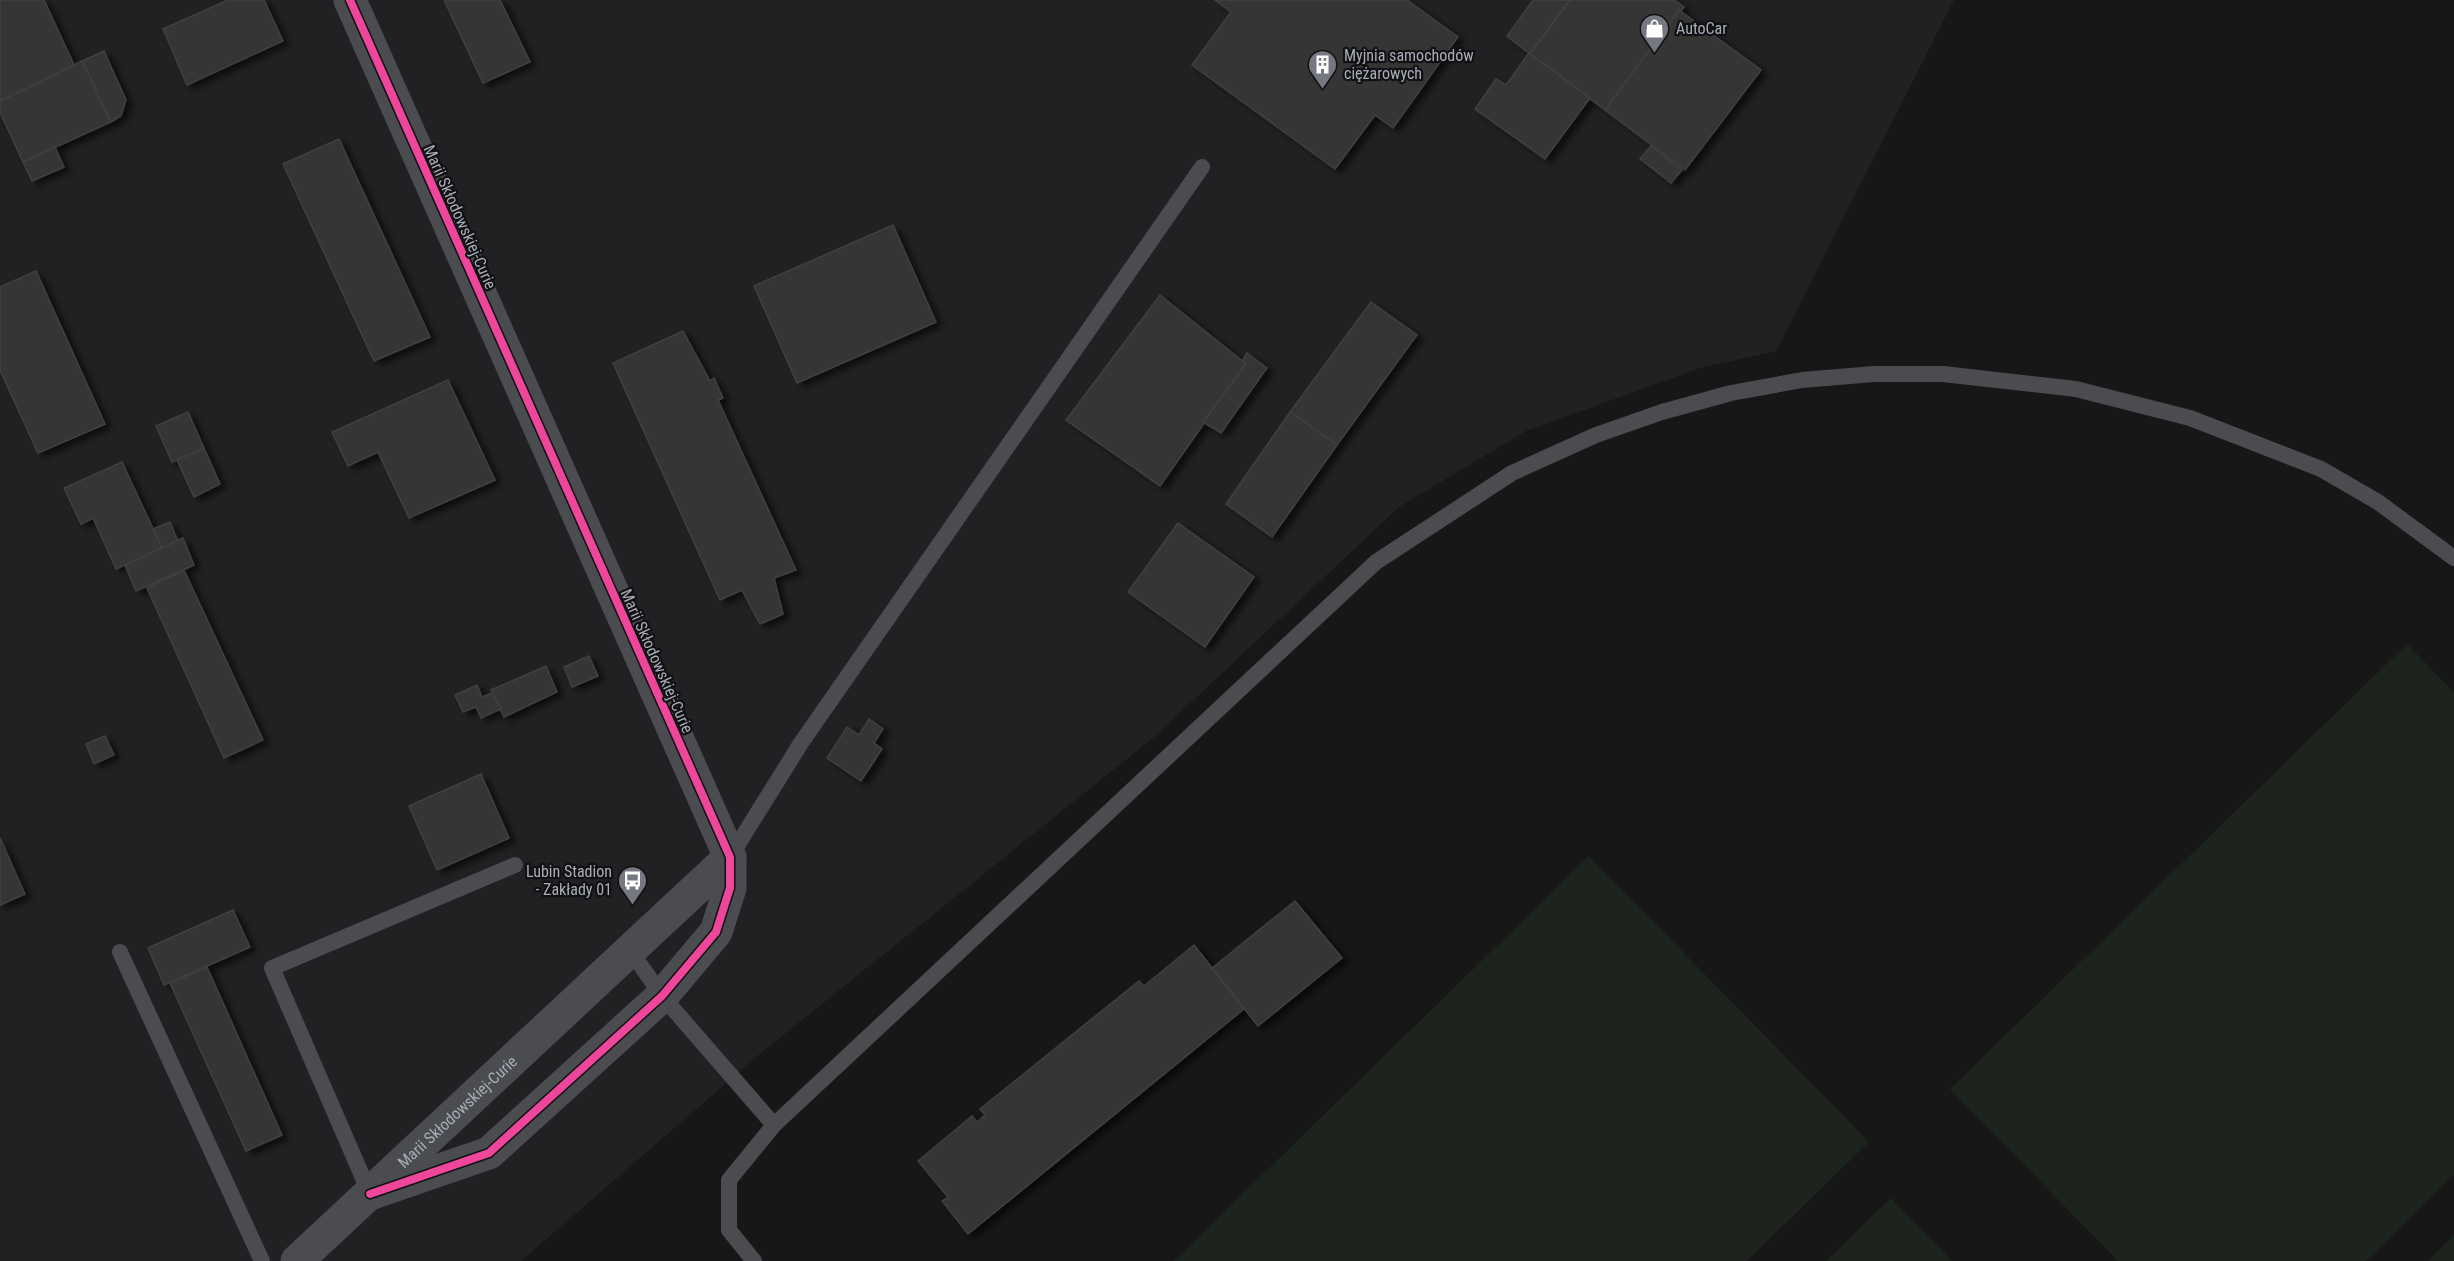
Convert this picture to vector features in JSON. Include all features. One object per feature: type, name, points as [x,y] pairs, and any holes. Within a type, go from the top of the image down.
[{"type":"street","name":"Marii Skłodowskiej-Curie","points":[[350,0],[730,857],[730,888],[716,932],[662,996],[489,1153],[370,1194]]},
{"type":"street","name":"Marii Skłodowskiej-Curie","points":[[297,1261],[730,857]]},
{"type":"lane","points":[[730,857],[801,743],[1202,167]]},
{"type":"lane","points":[[754,1261],[729,1230],[729,1180],[774,1125],[1376,562],[1512,473],[1596,435],[1731,393],[1802,380],[1874,374],[1943,374],[2076,389],[2116,397],[2190,418],[2321,469],[2378,502],[2454,558]]},
{"type":"lane","points":[[370,1194],[272,968],[515,865]]},
{"type":"lane","points":[[630,950],[662,996],[774,1125]]},
{"type":"lane","points":[[120,952],[262,1261]]},
{"type":"shaded area","points":[[0,0],[1954,0],[1776,351],[1700,368],[1526,431],[1399,507],[1153,738],[761,1053],[521,1261],[0,1261]]},
{"type":"shaded area","points":[[2407,644],[2454,692],[2454,1175],[2366,1261],[2118,1261],[1950,1089]]},
{"type":"shaded area","points":[[1589,856],[1869,1142],[1747,1261],[1174,1261]]},
{"type":"shaded area","points":[[1891,1198],[1952,1261],[1826,1261]]},
{"type":"shaded area","points":[[2454,1235],[2454,1261],[2428,1261]]},
{"type":"building","points":[[0,0],[44,0],[75,67],[0,101]]},
{"type":"building","points":[[228,0],[264,0],[283,41],[187,85],[163,29]]},
{"type":"building","points":[[444,0],[500,0],[530,62],[483,83]]},
{"type":"building","name":"Myjnia samochodów ciężarowych","points":[[1215,0],[1407,0],[1458,37],[1393,128],[1375,115],[1335,169],[1192,65],[1231,12]]},
{"type":"building","points":[[1533,0],[1570,0],[1530,54],[1507,36]]},
{"type":"building","points":[[1570,0],[1674,0],[1684,7],[1605,110],[1530,54]]},
{"type":"building","points":[[1679,10],[1761,70],[1685,170],[1605,110]]},
{"type":"building","points":[[104,51],[126,100],[121,116],[111,122],[82,61]]},
{"type":"building","points":[[1529,53],[1590,98],[1545,159],[1475,109],[1496,79],[1506,85]]},
{"type":"building","points":[[82,61],[111,122],[23,162],[0,112],[0,101]]},
{"type":"building","points":[[339,139],[430,337],[374,361],[283,164]]},
{"type":"building","points":[[1651,146],[1682,170],[1671,183],[1640,159]]},
{"type":"building","points":[[55,147],[64,167],[32,181],[23,162]]},
{"type":"building","points":[[893,225],[936,322],[797,383],[754,286]]},
{"type":"building","points":[[36,271],[105,424],[38,453],[0,370],[0,287]]},
{"type":"building","points":[[1160,295],[1246,364],[1160,486],[1066,420]]},
{"type":"building","points":[[1371,302],[1417,335],[1337,445],[1290,412]]},
{"type":"building","points":[[683,331],[710,381],[714,378],[723,398],[718,400],[796,570],[774,578],[783,614],[760,624],[742,590],[720,600],[613,363]]},
{"type":"building","points":[[1247,353],[1267,368],[1221,433],[1203,422],[1246,364],[1243,360]]},
{"type":"building","points":[[448,380],[495,480],[409,518],[378,452],[348,466],[332,432]]},
{"type":"building","points":[[188,412],[204,448],[172,462],[156,426]]},
{"type":"building","points":[[1290,412],[1337,445],[1272,537],[1226,504]]},
{"type":"building","points":[[204,448],[220,484],[194,497],[177,460]]},
{"type":"building","points":[[122,462],[162,548],[116,569],[93,518],[81,524],[64,488]]},
{"type":"building","points":[[170,522],[178,541],[162,548],[153,529]]},
{"type":"building","points":[[1178,523],[1254,577],[1205,647],[1128,592]]},
{"type":"building","points":[[183,538],[194,565],[136,591],[125,565]]},
{"type":"building","points":[[184,570],[263,740],[224,758],[147,588]]},
{"type":"building","points":[[589,656],[598,676],[572,687],[564,667]]},
{"type":"building","points":[[546,666],[557,692],[504,717],[491,690]]},
{"type":"building","points":[[477,685],[482,697],[493,693],[501,709],[481,718],[476,707],[463,712],[455,695]]},
{"type":"building","points":[[869,719],[883,729],[874,743],[882,749],[861,781],[827,758],[847,727],[859,735]]},
{"type":"building","points":[[105,736],[114,755],[94,764],[86,744]]},
{"type":"building","points":[[481,774],[509,838],[437,870],[409,806]]},
{"type":"building","points":[[0,838],[25,894],[0,905]]},
{"type":"building","points":[[1295,901],[1342,958],[1258,1026],[1212,968]]},
{"type":"building","points":[[233,910],[250,947],[164,985],[148,948]]},
{"type":"building","points":[[1194,945],[1244,1009],[968,1234],[942,1201],[948,1197],[918,1161],[972,1116],[977,1122],[985,1115],[980,1109],[1139,981],[1144,986]]},
{"type":"building","points":[[207,967],[282,1135],[246,1151],[170,983]]},
{"type":"cycle path","points":[[350,0],[730,857],[730,888],[716,932],[662,996],[489,1153],[370,1194]]},
{"type":"place","name":"AutoCar","points":[[1655,54]]},
{"type":"place","name":"Myjnia samochodów ciężarowych","points":[[1323,90]]},
{"type":"place","name":"Lubin Stadion - Zakłady 01","points":[[633,906]]}]
